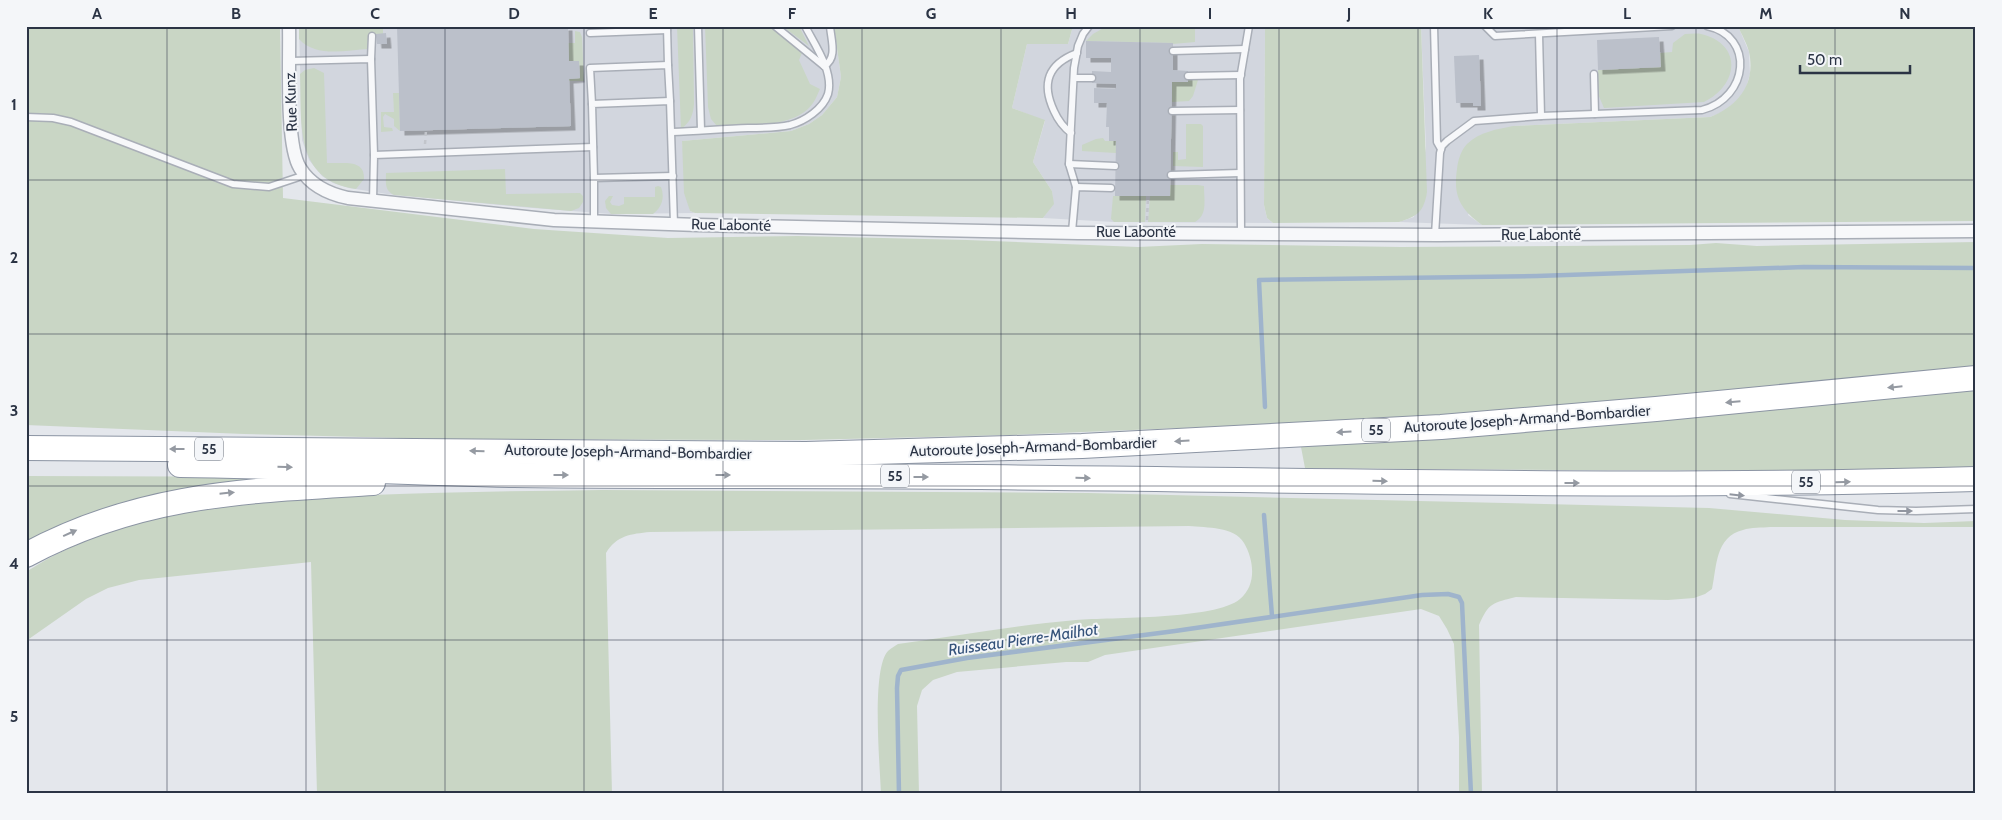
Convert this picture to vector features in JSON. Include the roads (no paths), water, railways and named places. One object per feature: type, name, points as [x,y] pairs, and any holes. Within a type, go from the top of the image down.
[{"type":"highway","name":"Autoroute Joseph-Armand-Bombardier","points":[[88,448],[797,454],[1082,446],[1450,426],[1656,409],[1976,378]]},
{"type":"highway","points":[[26,442],[88,448]]},
{"type":"highway","points":[[26,448],[88,448]]},
{"type":"highway","points":[[26,463],[309,467],[512,475]]},
{"type":"highway","name":"Autoroute Joseph-Armand-Bombardier","points":[[512,475],[1042,477],[1637,484],[1976,479]]},
{"type":"highway","points":[[26,555],[75,530],[100,521],[153,505],[186,499],[277,489],[512,475]]},
{"type":"street","name":"Rue Kunz","points":[[289,26],[292,144],[300,168],[305,175]]},
{"type":"street","name":"Rue Labonté","points":[[305,175],[323,190],[334,195],[373,201],[554,220],[594,222],[1072,232],[1435,235],[1976,231]]},
{"type":"lane","points":[[698,26],[701,130]]},
{"type":"lane","points":[[775,26],[824,66]]},
{"type":"lane","points":[[672,132],[774,127],[791,124],[809,116],[821,106],[828,94],[828,78],[806,26]]},
{"type":"lane","points":[[824,66],[833,58],[830,26]]},
{"type":"lane","points":[[1072,232],[1076,187],[1069,164],[1074,78],[1077,53],[1083,34],[1089,26]]},
{"type":"lane","points":[[1240,232],[1241,75],[1249,26]]},
{"type":"lane","points":[[1434,26],[1437,142],[1441,149]]},
{"type":"lane","points":[[1485,26],[1495,36],[1672,26]]},
{"type":"lane","points":[[1435,235],[1441,149],[1447,141],[1474,121],[1541,116],[1702,110],[1721,102],[1736,85],[1741,62],[1735,45],[1720,31],[1707,26]]},
{"type":"lane","points":[[590,33],[667,28],[674,224]]},
{"type":"lane","points":[[1539,34],[1541,116]]},
{"type":"lane","points":[[372,36],[373,201]]},
{"type":"lane","points":[[1173,51],[1245,50]]},
{"type":"lane","points":[[1071,132],[1058,119],[1050,103],[1047,82],[1056,65],[1066,57],[1077,53]]},
{"type":"lane","points":[[290,61],[371,59]]},
{"type":"lane","points":[[594,222],[590,68],[668,65]]},
{"type":"lane","points":[[1594,74],[1595,114]]},
{"type":"lane","points":[[1188,76],[1241,75]]},
{"type":"lane","points":[[1074,78],[1092,78]]},
{"type":"lane","points":[[592,104],[670,101]]},
{"type":"lane","points":[[1172,111],[1240,110]]},
{"type":"lane","points":[[26,117],[53,118],[71,122],[233,184],[269,187],[305,175]]},
{"type":"lane","points":[[374,155],[593,147]]},
{"type":"lane","points":[[1069,164],[1116,166]]},
{"type":"lane","points":[[1171,175],[1240,173]]},
{"type":"lane","points":[[594,178],[673,176]]},
{"type":"lane","points":[[1076,187],[1111,188]]},
{"type":"lane","points":[[1637,484],[1704,491]]},
{"type":"lane","points":[[1724,494],[1878,510],[1976,509]]},
{"type":"waterway","points":[[1265,407],[1259,280],[1537,276],[1804,267],[1976,268]]},
{"type":"waterway","points":[[1264,515],[1272,616]]},
{"type":"waterway","name":"Ruisseau Pierre-Mailhot","points":[[899,794],[897,688],[898,676],[901,670],[967,658],[1175,631],[1422,595],[1448,594],[1459,597],[1462,603],[1471,794]]}]
